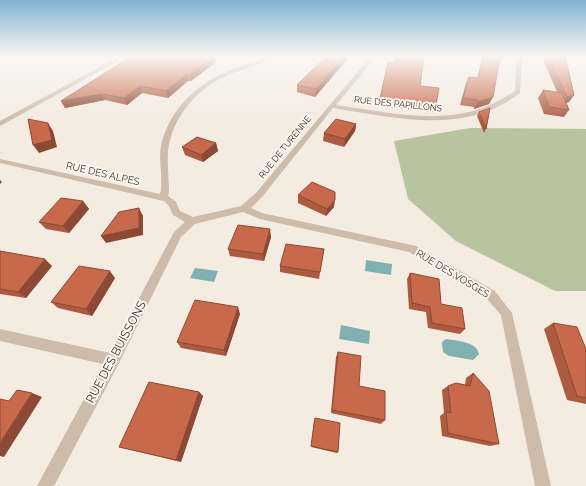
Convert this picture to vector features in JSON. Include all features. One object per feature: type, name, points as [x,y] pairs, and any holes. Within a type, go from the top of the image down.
[{"type":"street","points":[[0,124],[83,79]]},
{"type":"street","points":[[192,221],[176,213],[170,201],[162,197],[166,192],[165,146],[168,134],[190,98],[199,89],[217,79]]},
{"type":"street","name":"RUE DE TURENNE","points":[[192,221],[244,209],[259,196],[354,79]]},
{"type":"street","name":"RUE DES PAPILLONS","points":[[331,106],[411,117],[441,119],[458,117],[502,104],[518,92],[518,79]]},
{"type":"street","name":"RUE DES ALPES","points":[[0,161],[162,197]]},
{"type":"street","name":"RUE DES VOSGES","points":[[244,209],[260,216],[412,248],[491,295],[506,313],[543,486]]},
{"type":"street","name":"RUE DES BUISSONS","points":[[45,486],[113,360],[177,235],[192,221]]},
{"type":"street","points":[[0,335],[113,360]]},
{"type":"green space","points":[[470,128],[586,129],[586,291],[555,291],[456,241],[408,199],[394,141]]},
{"type":"water","points":[[366,260],[392,264],[391,275],[365,271]]},
{"type":"water","points":[[195,268],[218,271],[214,282],[190,278]]},
{"type":"water","points":[[341,325],[370,331],[369,344],[339,339]]},
{"type":"water","points":[[446,339],[466,342],[474,346],[479,354],[473,360],[449,356],[443,352],[442,342]]},
{"type":"building","points":[[96,79],[181,79],[166,91],[140,86],[124,98],[102,94],[61,101]]},
{"type":"building","points":[[304,79],[325,79],[316,89],[297,85]]},
{"type":"building","points":[[384,79],[421,79],[420,86],[439,88],[436,105],[380,99]]},
{"type":"building","points":[[469,79],[496,79],[493,97],[478,102],[477,100],[463,98]]},
{"type":"building","points":[[559,79],[570,79],[574,95],[567,97]]},
{"type":"building","points":[[543,90],[562,93],[569,110],[549,107]]},
{"type":"building","points":[[490,108],[486,129],[479,112]]},
{"type":"building","points":[[28,119],[48,123],[52,140],[33,145]]},
{"type":"building","points":[[336,119],[356,124],[345,139],[324,133]]},
{"type":"building","points":[[197,137],[216,143],[201,155],[182,147]]},
{"type":"building","points":[[312,182],[335,192],[335,200],[327,209],[298,195]]},
{"type":"building","points":[[61,198],[83,201],[63,226],[39,222]]},
{"type":"building","points":[[139,208],[139,228],[101,236],[119,212]]},
{"type":"building","points":[[238,225],[270,229],[263,254],[228,249]]},
{"type":"building","points":[[286,244],[324,249],[320,272],[280,266]]},
{"type":"building","points":[[0,251],[45,259],[18,292],[0,289]]},
{"type":"building","points":[[79,266],[110,271],[86,309],[51,302]]},
{"type":"building","points":[[410,273],[439,279],[441,304],[462,308],[465,329],[432,323],[430,307],[412,303]]},
{"type":"building","points":[[195,300],[238,307],[224,350],[177,342]]},
{"type":"building","points":[[553,323],[577,327],[586,349],[586,398],[577,396]]},
{"type":"building","points":[[338,352],[361,356],[359,386],[385,391],[385,420],[332,410]]},
{"type":"building","points":[[473,373],[489,391],[499,444],[448,433],[446,412],[451,413],[448,386],[456,383],[470,386]]},
{"type":"building","points":[[149,382],[199,392],[176,460],[119,447]]},
{"type":"building","points":[[17,390],[32,393],[0,443],[0,399],[9,401]]},
{"type":"building","points":[[315,418],[340,423],[338,452],[311,446]]}]
